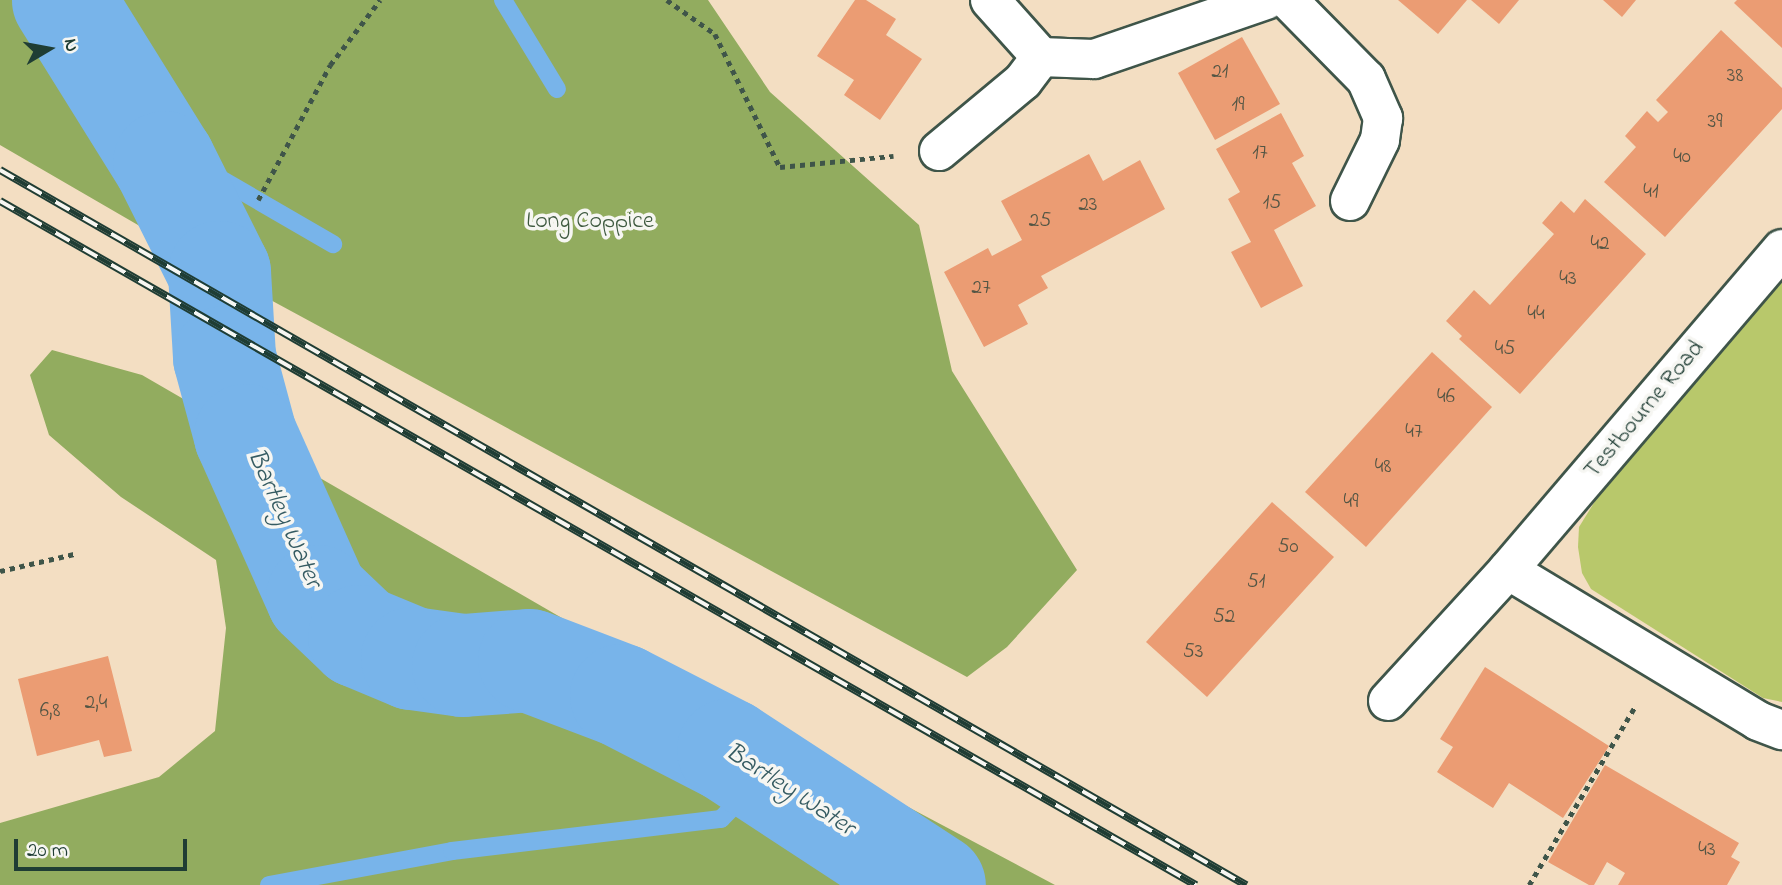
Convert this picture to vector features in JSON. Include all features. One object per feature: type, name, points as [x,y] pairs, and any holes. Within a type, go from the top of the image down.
[{"type":"street","points":[[990,0],[1041,57],[1094,59],[1266,0]]},
{"type":"street","points":[[1288,0],[1366,79],[1383,118],[1380,140],[1350,201]]},
{"type":"street","points":[[939,151],[1023,82],[1041,57]]},
{"type":"street","name":"Testbourne Road","points":[[1388,701],[1508,570],[1782,249]]},
{"type":"street","points":[[1508,570],[1758,721],[1782,730]]},
{"type":"path","points":[[257,200],[330,65],[380,0]]},
{"type":"path","points":[[667,0],[715,34],[780,167],[939,151]]},
{"type":"path","points":[[0,571],[74,554]]},
{"type":"path","points":[[1529,885],[1662,663]]},
{"type":"green space","name":"Long Coppice","points":[[0,0],[708,0],[770,92],[919,225],[952,371],[1077,570],[1007,647],[967,677],[219,272],[0,145]]},
{"type":"green space","points":[[1782,278],[1782,702],[1763,698],[1591,589],[1582,573],[1578,547],[1579,527],[1597,498]]},
{"type":"green space","points":[[52,350],[142,375],[669,680],[1055,885],[0,885],[0,823],[159,777],[215,731],[226,628],[216,560],[121,497],[49,435],[30,375]]},
{"type":"building","points":[[855,0],[866,0],[896,19],[886,35],[922,59],[880,120],[844,95],[854,80],[817,56]]},
{"type":"building","points":[[1398,0],[1467,0],[1438,34]]},
{"type":"building","points":[[1471,0],[1519,0],[1499,24]]},
{"type":"building","points":[[1603,0],[1636,0],[1622,17]]},
{"type":"building","points":[[1737,0],[1782,0],[1782,48],[1734,3]]},
{"type":"building","points":[[1721,30],[1782,88],[1782,109],[1665,237],[1604,182],[1636,147],[1625,136],[1647,111],[1658,122],[1668,112],[1656,100]]},
{"type":"building","points":[[1242,37],[1280,104],[1215,140],[1178,73]]},
{"type":"building","points":[[1281,113],[1304,156],[1292,163],[1316,206],[1274,230],[1303,286],[1261,308],[1231,252],[1251,242],[1228,199],[1240,192],[1216,149]]},
{"type":"building","points":[[1089,154],[1103,181],[1140,160],[1165,209],[1041,276],[1048,288],[1018,305],[1028,324],[984,347],[944,272],[988,248],[992,256],[1022,240],[1001,201]]},
{"type":"building","points":[[1585,199],[1646,254],[1520,394],[1459,339],[1462,336],[1446,321],[1474,290],[1490,305],[1554,234],[1542,223],[1561,201],[1574,213]]},
{"type":"building","points":[[1432,352],[1492,407],[1366,547],[1305,492]]},
{"type":"building","points":[[1272,502],[1334,557],[1207,697],[1146,642]]},
{"type":"building","points":[[108,656],[132,751],[104,757],[99,740],[37,756],[18,679]]},
{"type":"building","points":[[1485,667],[1609,746],[1563,818],[1509,783],[1493,808],[1437,772],[1453,747],[1440,739]]},
{"type":"building","points":[[1605,765],[1739,843],[1731,857],[1740,862],[1727,885],[1618,885],[1625,873],[1607,862],[1594,885],[1589,885],[1548,862]]},
{"type":"waterway","name":"Bartley Water","points":[[63,0],[164,162],[219,272],[224,357],[245,435],[317,596],[359,636],[412,658],[463,665],[529,660],[621,695],[728,750],[934,885]]},
{"type":"waterway","points":[[503,0],[557,89]]},
{"type":"waterway","points":[[176,188],[219,178],[333,244]]},
{"type":"waterway","points":[[269,885],[452,851],[721,819],[765,774]]},
{"type":"railway","points":[[0,170],[1246,885]]},
{"type":"railway","points":[[0,201],[1196,885]]}]
